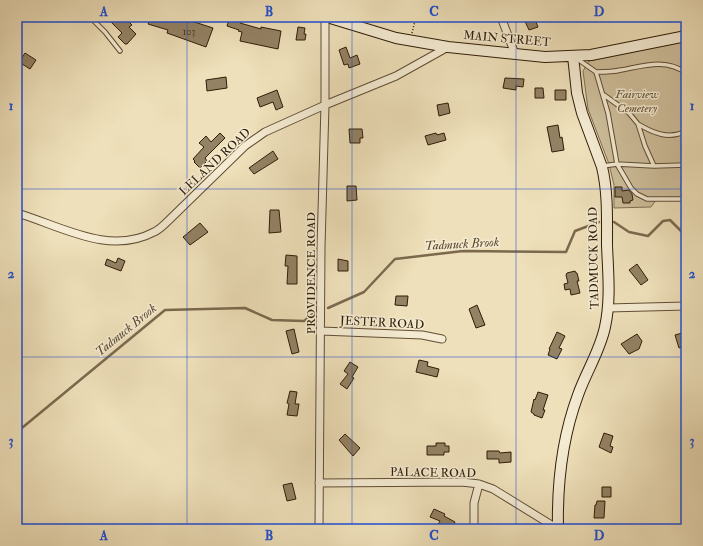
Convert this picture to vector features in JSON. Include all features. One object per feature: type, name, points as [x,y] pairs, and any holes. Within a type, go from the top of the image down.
[{"type":"street","name":"MAIN STREET","points":[[326,17],[396,38],[448,47],[545,57],[591,55],[686,36]]},
{"type":"street","name":"PROVIDENCE ROAD","points":[[319,529],[321,247],[326,17]]},
{"type":"street","points":[[501,17],[515,54]]},
{"type":"street","name":"LELAND ROAD","points":[[17,214],[91,238],[118,241],[130,240],[155,232],[245,146],[265,132],[325,105],[396,76],[448,47]]},
{"type":"street","name":"TADMUCK ROAD","points":[[558,529],[558,484],[568,427],[578,395],[597,353],[605,328],[608,308],[607,213],[605,187],[602,166],[582,113],[577,93],[573,56]]},
{"type":"street","points":[[608,308],[686,306]]},
{"type":"street","name":"JESTER ROAD","points":[[321,331],[422,335],[442,339]]},
{"type":"street","name":"PALACE ROAD","points":[[319,483],[462,482],[479,484],[493,489],[558,529]]},
{"type":"street","points":[[474,529],[474,503],[479,484]]},
{"type":"lane","points":[[90,17],[105,32],[120,51]]},
{"type":"lane","points":[[573,56],[596,72],[618,71],[658,64],[671,65],[686,73]]},
{"type":"lane","points":[[596,72],[603,94],[617,164],[631,188],[643,197],[654,199],[686,199]]},
{"type":"lane","points":[[603,94],[629,113],[638,124],[650,131],[667,136],[676,135],[686,131]]},
{"type":"lane","points":[[638,124],[645,146],[654,166]]},
{"type":"lane","points":[[602,166],[617,164],[686,166]]},
{"type":"path","points":[[410,40],[415,21],[414,17]]},
{"type":"green space","name":"Fairview Cemetery","points":[[686,40],[686,200],[656,200],[651,207],[614,208],[614,185],[609,164],[588,109],[583,71],[589,61]]},
{"type":"building","points":[[106,17],[130,17],[127,20],[132,25],[129,27],[136,34],[127,44],[125,44],[118,37],[122,33]]},
{"type":"building","points":[[151,17],[179,17],[213,28],[206,47],[167,33],[168,30],[148,24]]},
{"type":"building","points":[[230,17],[241,19],[240,23],[261,29],[261,27],[281,31],[278,49],[240,41],[242,32],[227,26]]},
{"type":"building","points":[[523,17],[534,17],[538,27],[529,30]]},
{"type":"building","points":[[298,27],[305,28],[305,40],[296,40]]},
{"type":"building","points":[[346,47],[350,58],[357,55],[360,64],[349,68],[348,64],[344,65],[339,50]]},
{"type":"building","points":[[25,53],[36,60],[30,69],[19,62]]},
{"type":"building","points":[[226,77],[227,88],[207,91],[206,80]]},
{"type":"building","points":[[505,78],[524,79],[523,87],[516,86],[516,90],[503,88]]},
{"type":"building","points":[[535,88],[543,88],[544,98],[535,98]]},
{"type":"building","points":[[277,90],[283,107],[276,110],[273,102],[260,107],[257,98]]},
{"type":"building","points":[[555,90],[566,90],[566,100],[555,100]]},
{"type":"building","points":[[448,103],[450,113],[439,116],[437,105]]},
{"type":"building","points":[[558,125],[564,150],[552,152],[547,127]]},
{"type":"building","points":[[349,129],[362,129],[363,138],[360,138],[360,143],[350,143]]},
{"type":"building","points":[[220,133],[225,138],[205,158],[207,161],[200,168],[193,159],[204,147],[199,143],[206,136],[211,142]]},
{"type":"building","points":[[436,133],[437,135],[444,133],[446,140],[428,145],[425,136]]},
{"type":"building","points":[[273,151],[278,159],[254,174],[249,168]]},
{"type":"building","points":[[347,186],[356,186],[357,200],[347,201]]},
{"type":"building","points":[[615,187],[622,187],[622,191],[629,190],[632,194],[633,200],[630,201],[630,203],[623,203],[622,197],[615,197]]},
{"type":"building","points":[[270,210],[279,210],[281,232],[269,233]]},
{"type":"building","points":[[200,223],[208,232],[190,245],[183,237]]},
{"type":"building","points":[[286,255],[297,256],[297,284],[287,284],[288,266],[285,266]]},
{"type":"building","points":[[118,258],[125,261],[121,271],[105,265],[107,259],[116,263]]},
{"type":"building","points":[[338,259],[348,261],[348,271],[338,271]]},
{"type":"building","points":[[637,264],[648,280],[641,285],[629,270]]},
{"type":"building","points":[[575,271],[579,281],[577,281],[580,293],[571,295],[570,289],[565,290],[564,284],[568,283],[567,273]]},
{"type":"building","points":[[396,296],[408,296],[407,306],[395,305]]},
{"type":"building","points":[[477,305],[485,325],[476,328],[469,309]]},
{"type":"building","points":[[294,329],[299,352],[292,354],[286,331]]},
{"type":"building","points":[[557,332],[565,336],[559,348],[562,349],[557,359],[548,355],[549,349]]},
{"type":"building","points":[[686,332],[686,346],[679,348],[675,335]]},
{"type":"building","points":[[637,334],[642,341],[639,349],[629,354],[621,344]]},
{"type":"building","points":[[419,360],[428,362],[427,366],[439,369],[437,377],[416,372]]},
{"type":"building","points":[[350,362],[358,367],[352,377],[354,378],[347,389],[340,384],[348,374],[344,371]]},
{"type":"building","points":[[290,391],[297,392],[295,404],[299,404],[297,416],[287,415],[289,404],[287,403]]},
{"type":"building","points":[[538,392],[548,395],[542,418],[531,412],[534,399],[535,400]]},
{"type":"building","points":[[604,433],[613,436],[610,446],[613,447],[611,453],[599,447]]},
{"type":"building","points":[[345,434],[360,448],[353,456],[339,440]]},
{"type":"building","points":[[436,443],[445,443],[445,446],[449,446],[449,452],[444,452],[444,455],[427,455],[427,446],[436,446]]},
{"type":"building","points":[[487,451],[499,451],[500,453],[511,452],[511,462],[499,463],[499,459],[487,459]]},
{"type":"building","points":[[292,483],[296,499],[287,501],[283,485]]},
{"type":"building","points":[[602,487],[611,487],[611,497],[602,497]]},
{"type":"building","points":[[597,501],[605,501],[604,518],[594,518],[595,505]]},
{"type":"building","points":[[434,509],[445,514],[444,516],[455,522],[452,529],[445,526],[444,528],[438,525],[440,521],[430,517]]},
{"type":"waterway","name":"Tadmuck Brook","points":[[614,222],[629,232],[648,236],[663,221],[670,220],[686,236]]},
{"type":"waterway","name":"Tadmuck Brook","points":[[328,308],[364,292],[395,259],[463,251],[566,252],[575,231],[599,222]]},
{"type":"waterway","name":"Tadmuck Brook","points":[[17,432],[165,310],[245,308],[272,320],[304,321],[314,313]]}]
